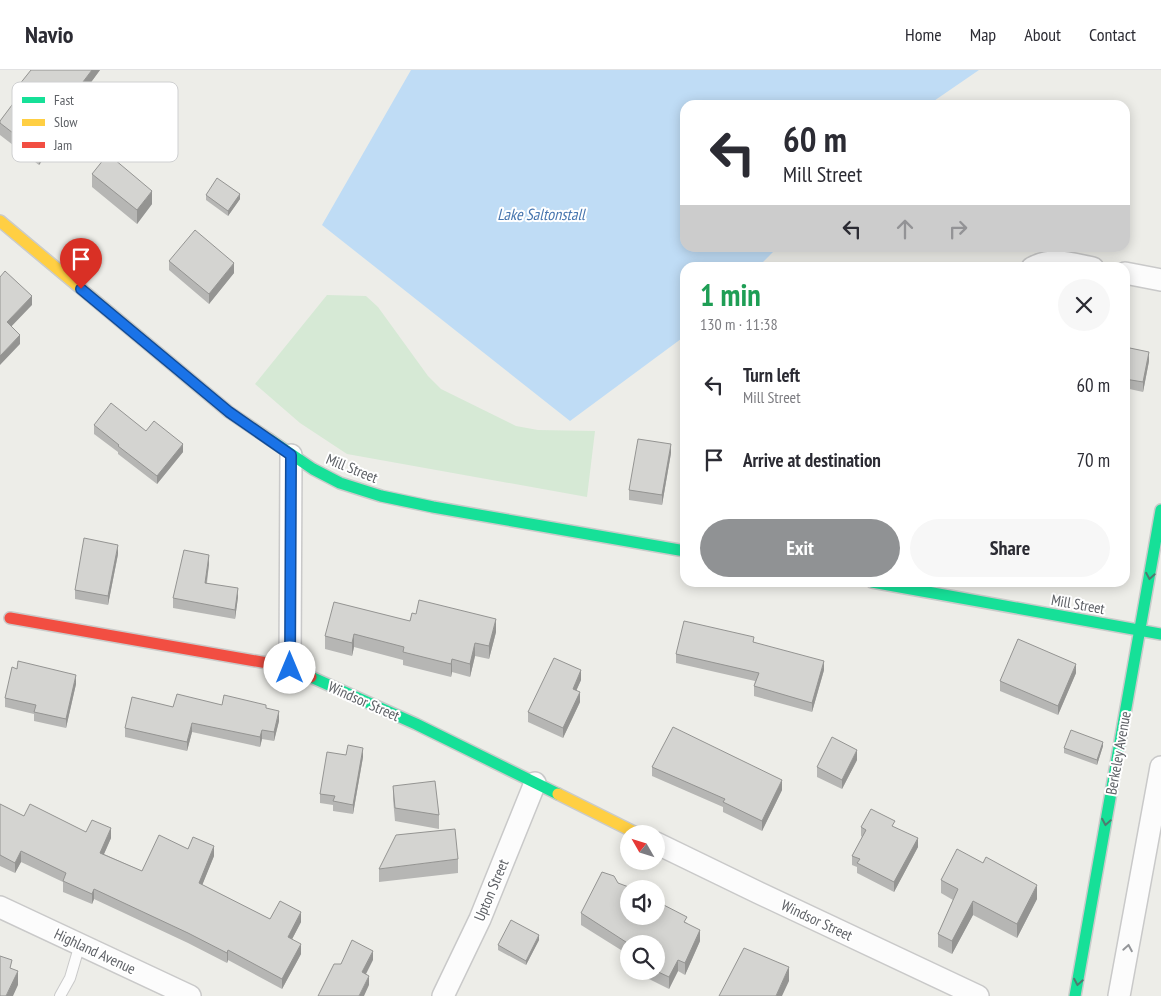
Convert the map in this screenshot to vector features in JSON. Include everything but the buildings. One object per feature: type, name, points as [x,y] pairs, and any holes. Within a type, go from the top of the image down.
[{"type":"street","name":"Mill Street","points":[[0,221],[229,412],[291,455],[340,483],[381,496],[546,528],[680,550]]},
{"type":"street","points":[[8,243],[37,252]]},
{"type":"street","points":[[1045,262],[1063,262]]},
{"type":"street","points":[[1130,274],[1161,280]]},
{"type":"street","points":[[290,668],[291,455]]},
{"type":"street","name":"Berkeley Avenue","points":[[1075,996],[1161,510]]},
{"type":"street","name":"Mill Street","points":[[900,587],[1161,634]]},
{"type":"street","name":"Windsor Street","points":[[10,618],[290,668],[416,724],[620,825]]},
{"type":"street","points":[[1119,996],[1161,767]]},
{"type":"street","name":"Upton Street","points":[[442,996],[480,919],[535,783]]},
{"type":"street","name":"Windsor Street","points":[[665,847],[978,996]]},
{"type":"street","name":"Highland Avenue","points":[[0,907],[190,996]]},
{"type":"lane","points":[[60,996],[70,978],[80,944]]},
{"type":"green space","points":[[327,295],[366,296],[378,307],[428,376],[441,389],[516,426],[538,430],[595,431],[587,497],[347,454],[300,423],[255,384]]},
{"type":"water","name":"Lake Saltonstall","points":[[411,70],[979,70],[935,100],[680,100],[680,252],[773,252],[763,262],[680,262],[680,340],[570,421],[322,225]]},
{"type":"traffic: fast","points":[[269,439],[313,469],[340,483],[381,496],[433,507],[680,550]]},
{"type":"traffic: fast","points":[[1075,996],[1161,510]]},
{"type":"traffic: fast","points":[[900,587],[1161,634]]},
{"type":"traffic: fast","points":[[311,677],[416,724],[558,794]]},
{"type":"traffic: slow","points":[[0,221],[229,412],[269,439]]},
{"type":"traffic: slow","points":[[558,794],[620,825]]},
{"type":"traffic: jam","points":[[10,618],[290,667],[311,677]]},
{"type":"route","points":[[81,289],[229,412],[291,455],[290,668]]}]
